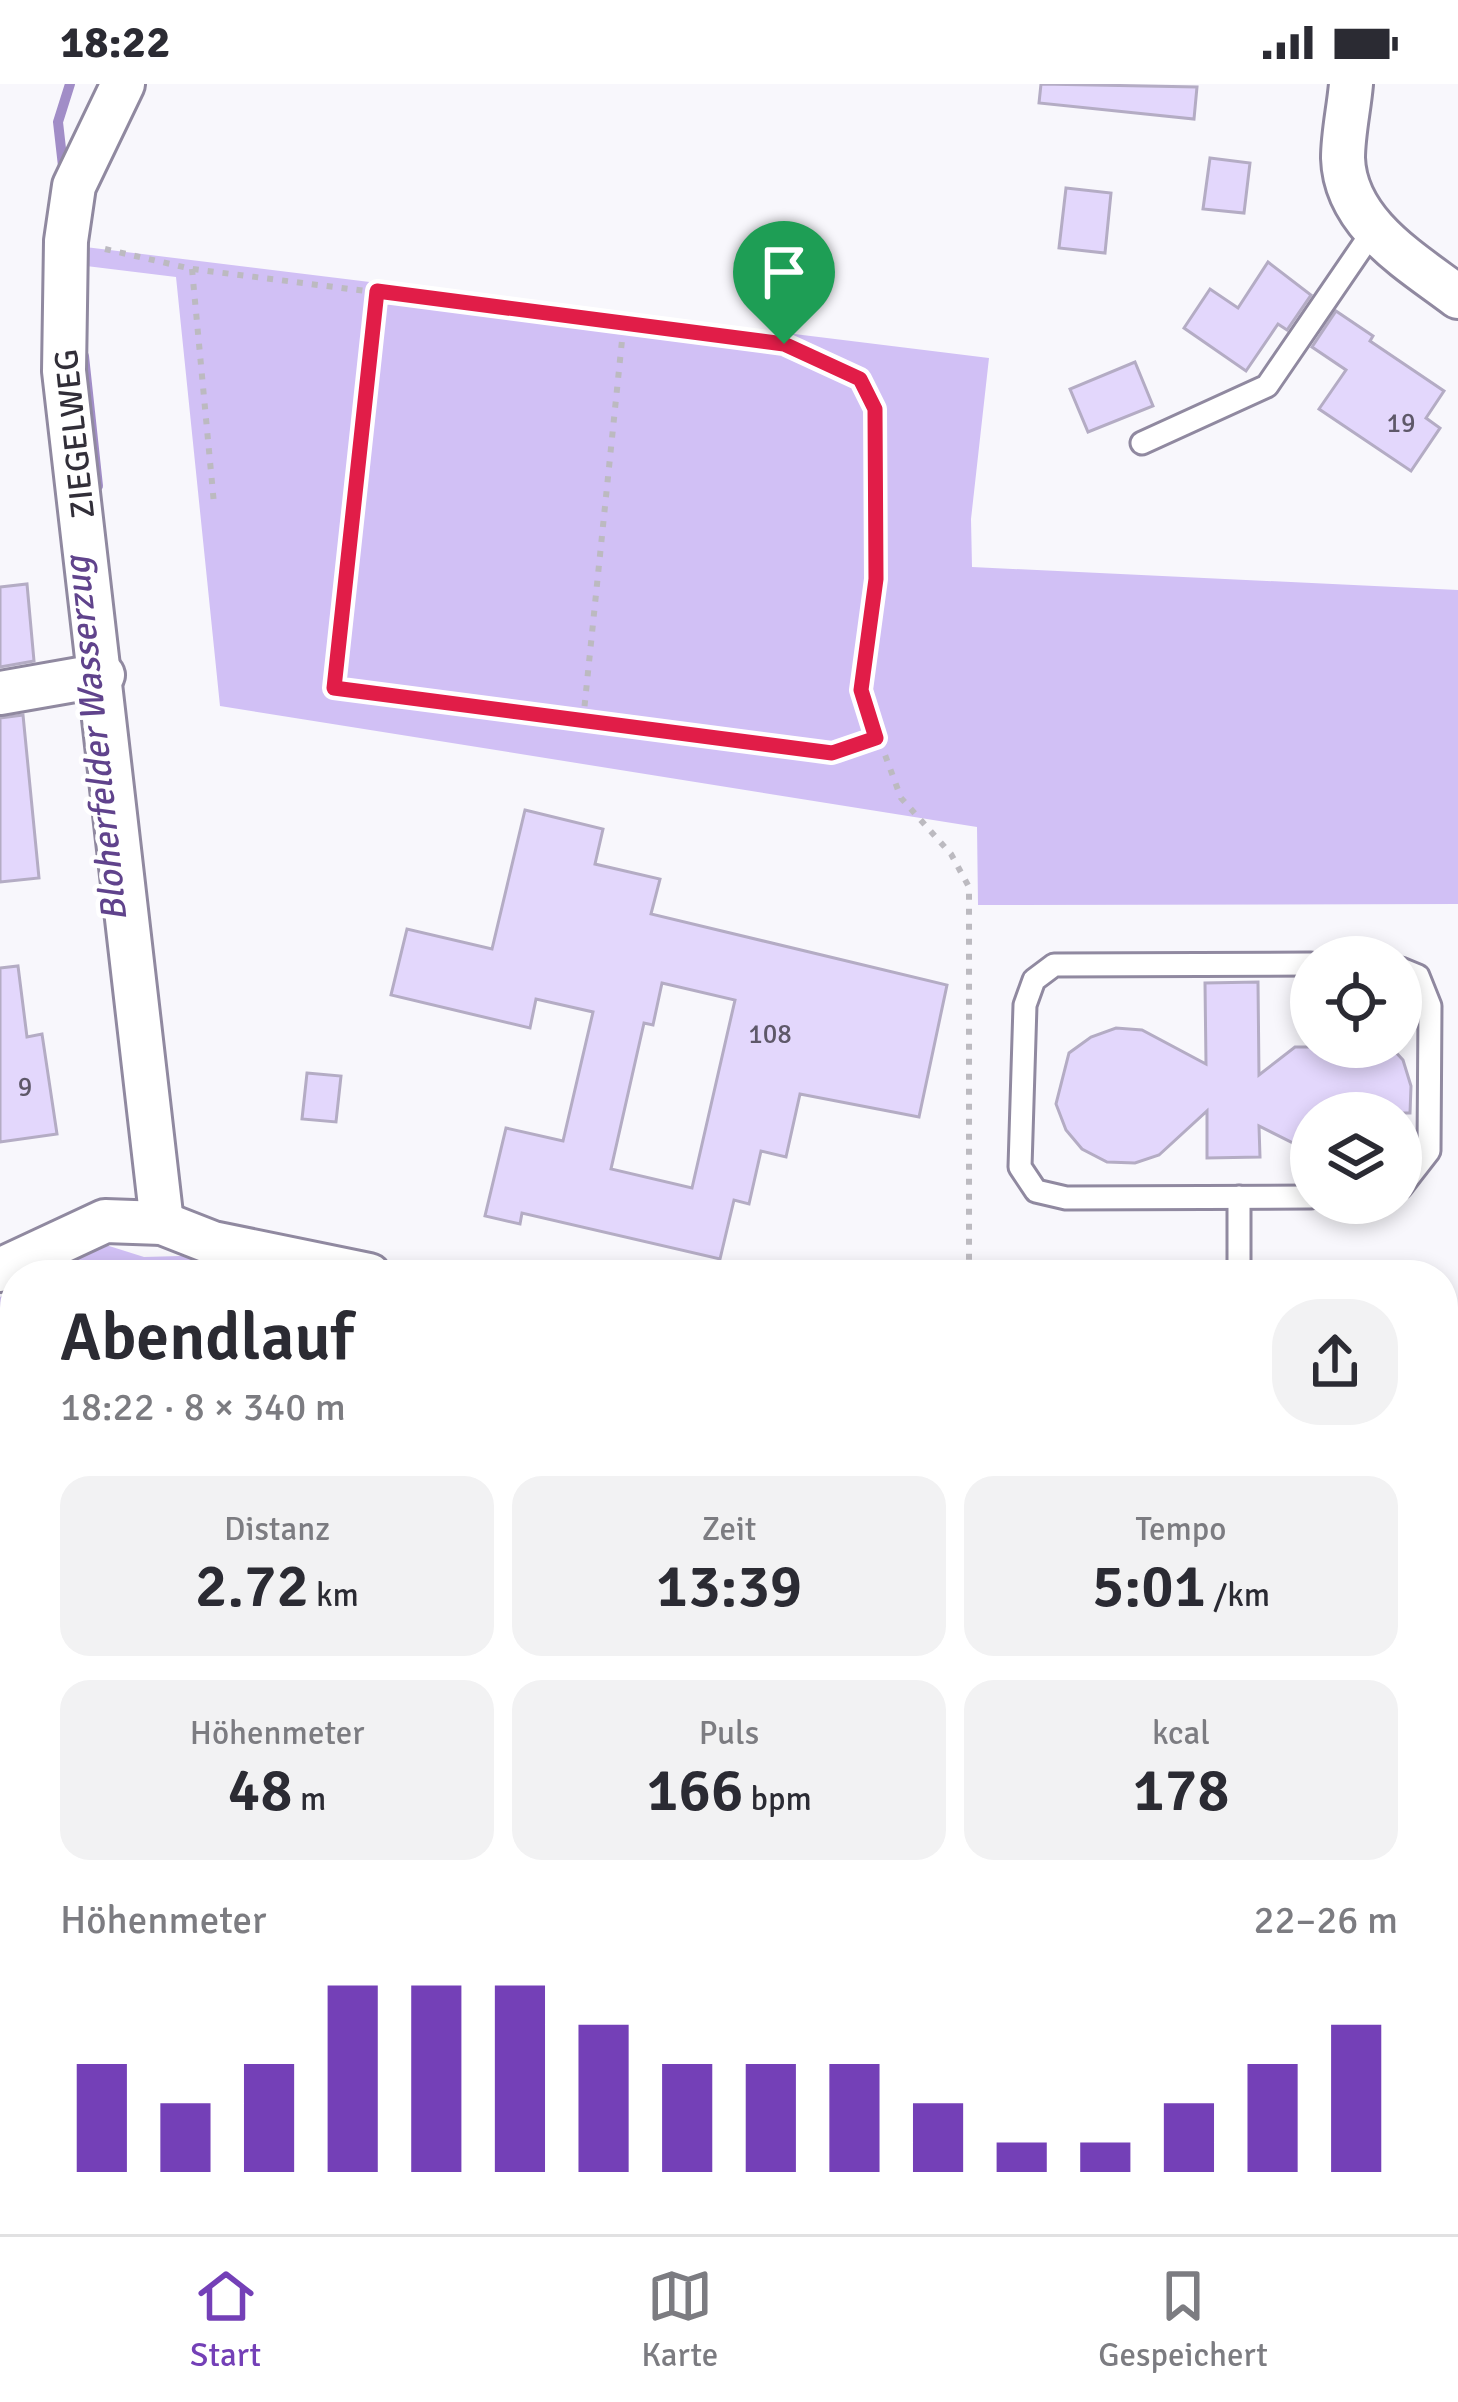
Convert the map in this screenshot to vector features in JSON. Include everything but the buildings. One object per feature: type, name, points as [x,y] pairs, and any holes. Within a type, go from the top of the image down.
[{"type":"street","name":"ZIEGELWEG","points":[[123,84],[74,186],[66,241],[64,371],[103,674],[162,1223]]},
{"type":"street","points":[[1352,84],[1343,161],[1355,208],[1458,297]]},
{"type":"street","points":[[0,693],[103,674]]},
{"type":"street","points":[[21,1260],[105,1221],[162,1223],[213,1243],[296,1260]]},
{"type":"lane","points":[[1142,443],[1268,386],[1375,228]]},
{"type":"lane","points":[[1290,964],[1054,965],[1034,980],[1025,1005],[1021,1166],[1036,1191],[1066,1198],[1290,1197]]},
{"type":"lane","points":[[1422,986],[1430,1006],[1430,1150],[1422,1160]]},
{"type":"lane","points":[[1239,1260],[1240,1197]]},
{"type":"path","points":[[66,241],[192,269],[784,344],[860,379],[875,409],[876,579],[861,690],[901,798],[951,854],[969,887],[969,1260]]},
{"type":"path","points":[[192,269],[214,504]]},
{"type":"path","points":[[377,291],[334,688],[832,753],[876,738]]},
{"type":"path","points":[[583,721],[624,321]]},
{"type":"shaded area","points":[[77,246],[989,358],[971,519],[972,567],[1458,590],[1458,904],[978,905],[977,827],[220,706],[176,277],[78,265]]},
{"type":"shaded area","points":[[106,1245],[144,1257],[217,1255],[217,1260],[76,1260]]},
{"type":"waterway","name":"Bloherfelder Wasserzug","points":[[64,175],[58,122],[70,84]]},
{"type":"waterway","name":"Bloherfelder Wasserzug","points":[[84,356],[98,486]]},
{"type":"route","points":[[377,291],[784,344],[860,379],[875,409],[876,579],[861,690],[876,738],[832,753],[334,688],[377,291]]}]
